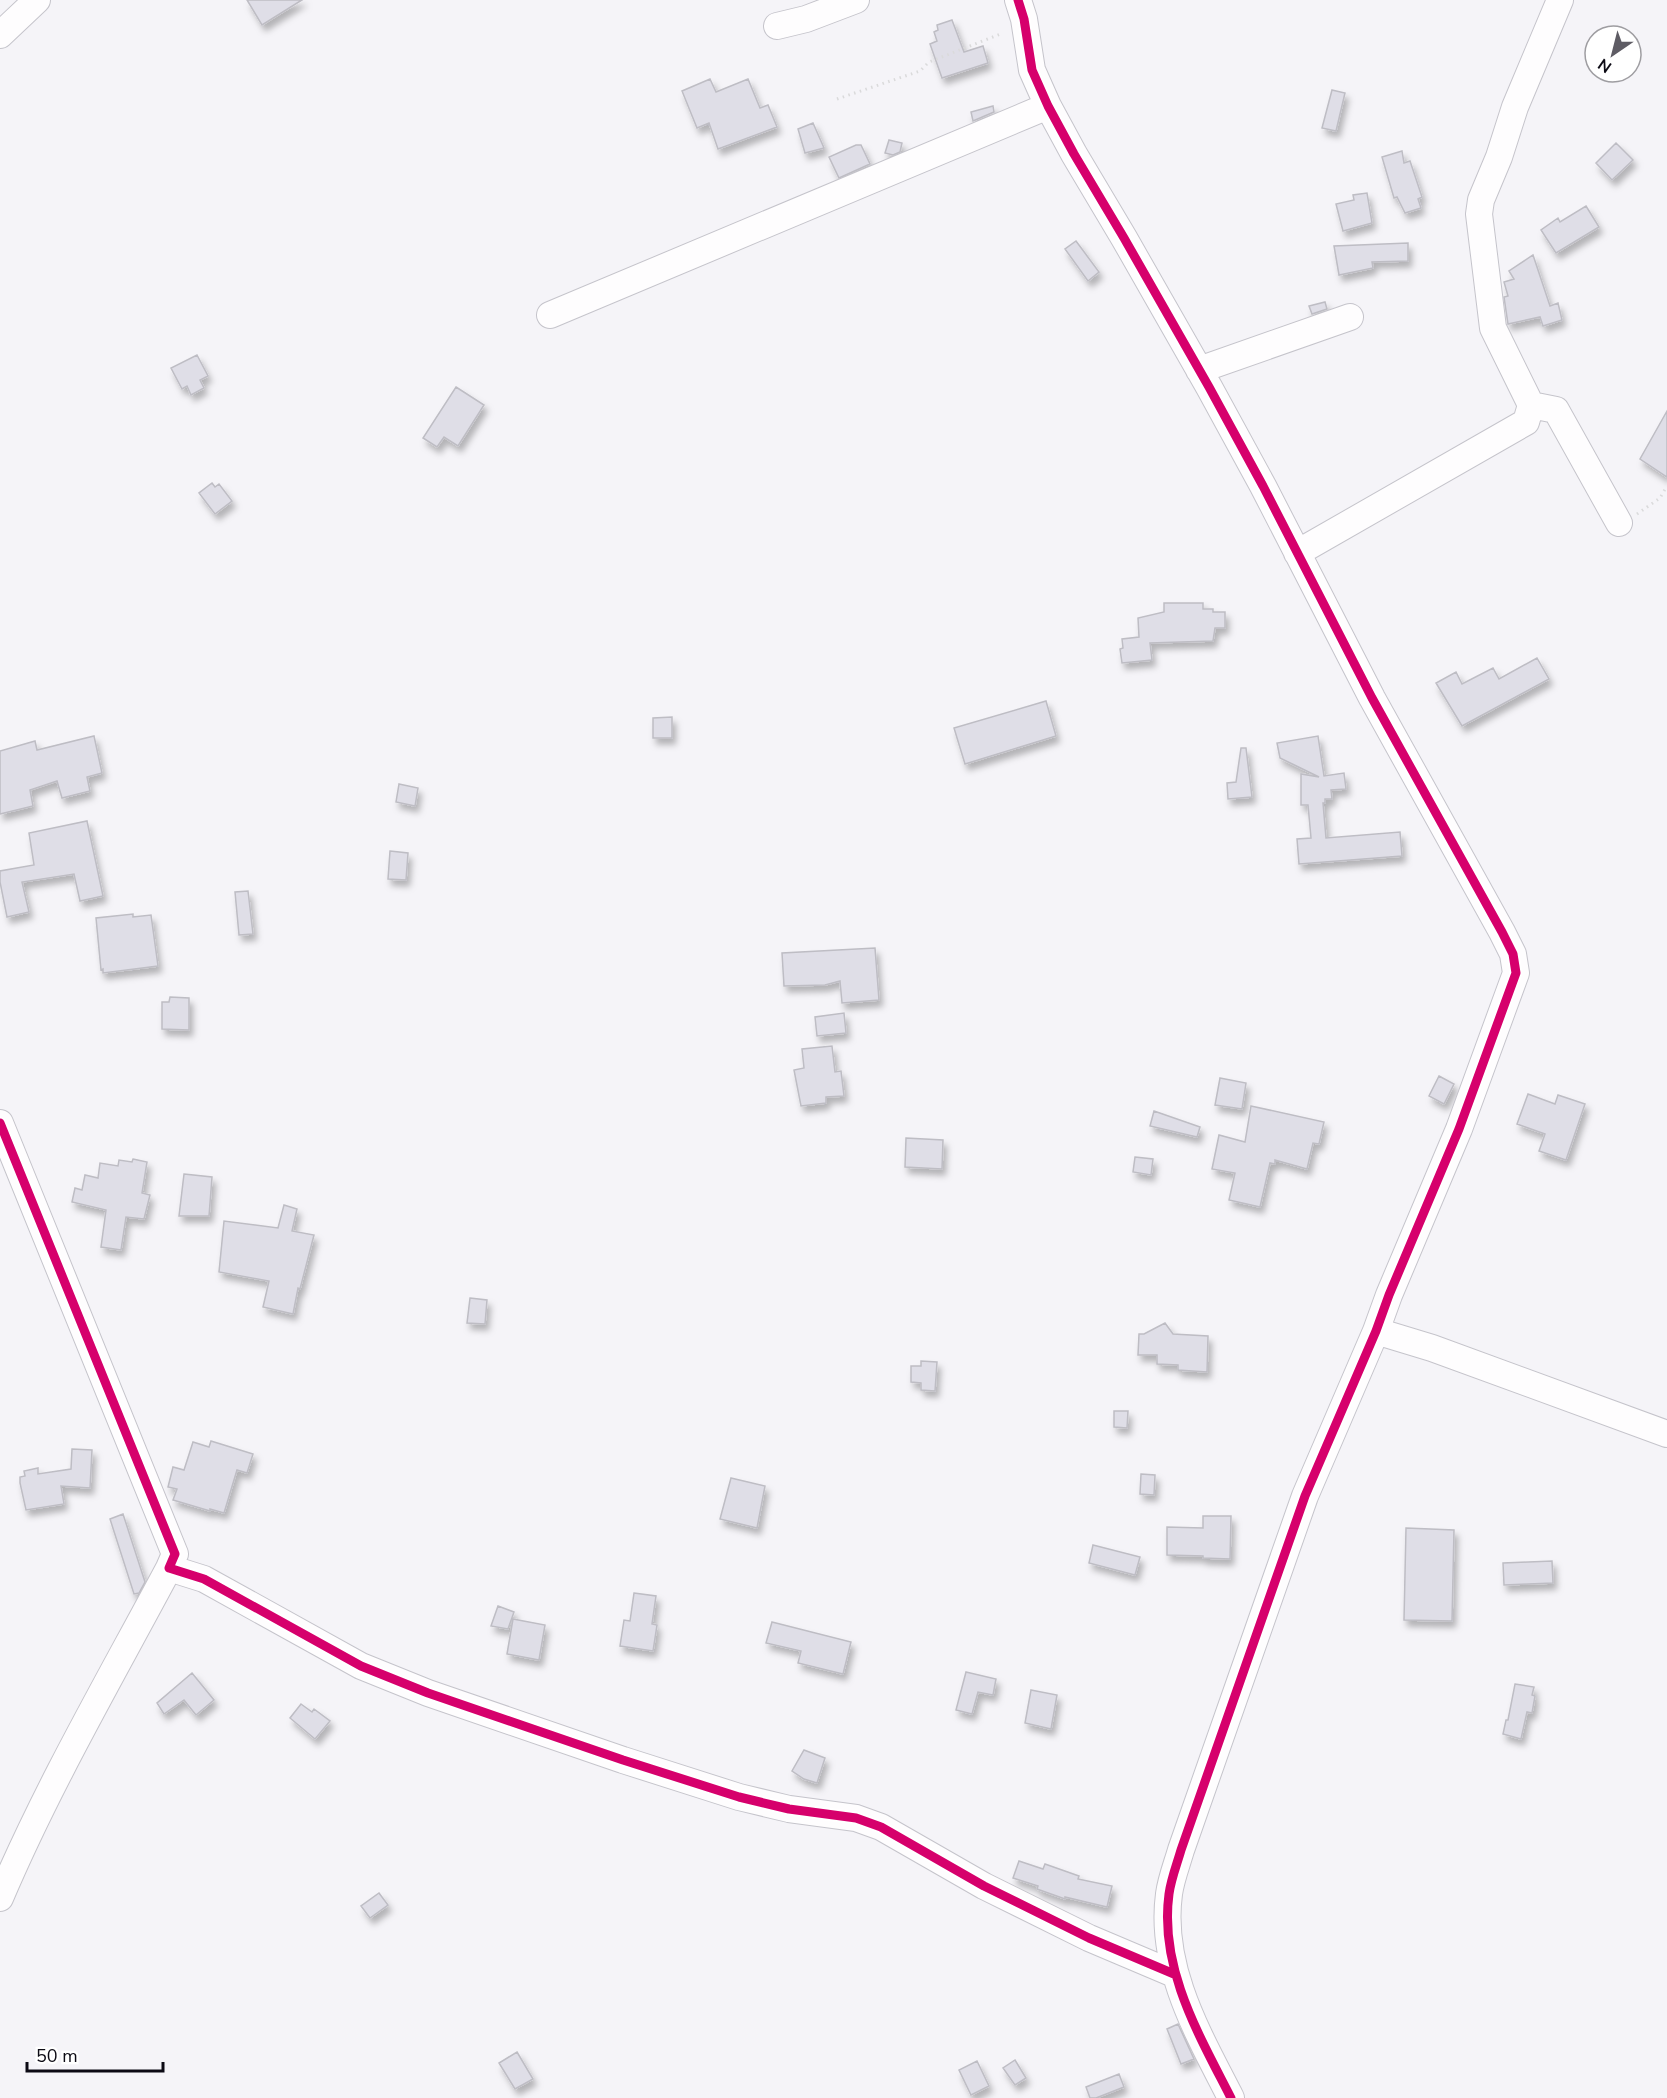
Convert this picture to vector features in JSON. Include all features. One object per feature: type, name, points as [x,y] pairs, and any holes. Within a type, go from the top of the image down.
[{"type":"street","points":[[0,35],[37,0]]},
{"type":"street","points":[[777,26],[806,19],[856,0]]},
{"type":"street","points":[[1297,553],[1526,422],[1531,405],[1493,328],[1479,214],[1481,200],[1499,158],[1515,107],[1560,0]]},
{"type":"street","points":[[1021,12],[1032,70],[1048,105],[1199,370],[1372,698],[1502,932],[1513,954],[1516,973],[1459,1129],[1305,1496],[1181,1850],[1169,1894],[1168,1935],[1174,1974],[1199,2035],[1231,2098]]},
{"type":"street","points":[[550,315],[1048,105]]},
{"type":"street","points":[[1199,370],[1350,317]]},
{"type":"street","points":[[1531,405],[1556,410],[1619,523]]},
{"type":"street","points":[[0,1123],[175,1554],[52,1789],[0,1898]]},
{"type":"street","points":[[1376,1331],[1432,1348],[1667,1434]]},
{"type":"street","points":[[168,1568],[204,1579],[361,1665],[428,1693],[739,1797],[789,1809],[856,1818],[881,1827],[984,1886],[1089,1938],[1174,1974]]},
{"type":"path","points":[[837,99],[920,70],[929,62],[1021,12]]},
{"type":"path","points":[[1619,523],[1660,498],[1667,486]]},
{"type":"building","points":[[247,0],[302,0],[262,25]]},
{"type":"building","points":[[952,20],[964,52],[983,46],[988,63],[942,78],[930,44],[937,41],[934,32],[938,30],[937,25]]},
{"type":"building","points":[[710,79],[716,92],[748,79],[760,108],[768,105],[777,127],[718,149],[709,123],[697,128],[682,91]]},
{"type":"building","points":[[1332,90],[1345,93],[1336,131],[1322,128]]},
{"type":"building","points":[[993,106],[994,112],[973,121],[971,112]]},
{"type":"building","points":[[813,123],[824,148],[805,153],[798,129]]},
{"type":"building","points":[[889,140],[902,143],[900,152],[893,155],[885,153]]},
{"type":"building","points":[[1616,143],[1633,160],[1612,180],[1596,163]]},
{"type":"building","points":[[861,145],[870,164],[839,178],[829,157]]},
{"type":"building","points":[[1402,151],[1404,163],[1410,161],[1422,197],[1418,199],[1421,208],[1405,213],[1397,197],[1394,198],[1382,157]]},
{"type":"building","points":[[1367,193],[1372,223],[1343,231],[1336,204],[1354,200],[1353,195]]},
{"type":"building","points":[[1586,206],[1599,227],[1556,253],[1541,230],[1558,218],[1560,222]]},
{"type":"building","points":[[1076,241],[1099,272],[1088,281],[1065,249]]},
{"type":"building","points":[[1408,243],[1408,261],[1372,262],[1373,268],[1339,275],[1334,246]]},
{"type":"building","points":[[1533,255],[1550,306],[1558,303],[1562,320],[1543,326],[1540,317],[1508,324],[1504,297],[1508,296],[1504,282],[1514,279],[1509,271]]},
{"type":"building","points":[[1325,302],[1327,309],[1312,314],[1309,306]]},
{"type":"building","points":[[197,355],[208,376],[200,380],[204,388],[191,395],[187,386],[182,389],[171,368]]},
{"type":"building","points":[[456,387],[484,405],[458,446],[444,437],[437,447],[423,438]]},
{"type":"building","points":[[1667,411],[1667,477],[1640,459]]},
{"type":"building","points":[[212,483],[215,487],[219,484],[232,501],[215,514],[199,493]]},
{"type":"building","points":[[1164,603],[1203,603],[1203,609],[1225,612],[1225,628],[1215,628],[1213,641],[1150,643],[1152,660],[1122,663],[1120,649],[1123,648],[1122,639],[1139,637],[1138,618],[1164,612]]},
{"type":"building","points":[[1537,658],[1549,679],[1462,726],[1436,683],[1456,672],[1462,684],[1493,668],[1499,679]]},
{"type":"building","points":[[1046,701],[1056,736],[965,764],[954,728]]},
{"type":"building","points":[[672,717],[672,738],[653,738],[653,718]]},
{"type":"building","points":[[94,736],[102,773],[87,777],[90,791],[62,798],[57,781],[30,790],[33,806],[0,814],[0,751],[35,741],[37,750]]},
{"type":"building","points":[[1318,736],[1324,776],[1344,773],[1346,789],[1331,790],[1332,799],[1325,799],[1323,803],[1326,838],[1400,832],[1402,856],[1299,864],[1297,839],[1311,838],[1308,805],[1301,805],[1301,774],[1319,777],[1280,758],[1277,743]]},
{"type":"building","points":[[1241,748],[1246,748],[1252,797],[1228,799],[1227,783],[1236,782]]},
{"type":"building","points":[[399,784],[418,788],[415,806],[396,802]]},
{"type":"building","points":[[87,821],[103,896],[80,901],[74,874],[22,882],[29,912],[7,917],[0,871],[34,865],[29,833]]},
{"type":"building","points":[[390,851],[408,853],[406,880],[388,879]]},
{"type":"building","points":[[248,891],[253,934],[239,935],[235,892]]},
{"type":"building","points":[[133,914],[133,917],[151,915],[158,966],[103,973],[96,918]]},
{"type":"building","points":[[875,948],[879,1000],[842,1003],[840,981],[825,985],[784,986],[782,953]]},
{"type":"building","points":[[170,997],[189,998],[189,1030],[162,1029],[162,1002],[169,1002]]},
{"type":"building","points":[[844,1013],[846,1033],[817,1036],[815,1017]]},
{"type":"building","points":[[832,1046],[835,1072],[841,1071],[844,1096],[826,1097],[826,1103],[801,1106],[794,1070],[804,1068],[802,1049]]},
{"type":"building","points":[[1439,1076],[1454,1084],[1444,1104],[1429,1096]]},
{"type":"building","points":[[1220,1078],[1246,1083],[1242,1109],[1215,1105]]},
{"type":"building","points":[[1528,1094],[1555,1104],[1558,1095],[1585,1104],[1566,1160],[1539,1151],[1545,1134],[1517,1124]]},
{"type":"building","points":[[1251,1106],[1324,1122],[1319,1144],[1313,1143],[1307,1169],[1275,1160],[1275,1164],[1270,1163],[1260,1207],[1229,1200],[1235,1173],[1212,1169],[1219,1135],[1245,1142]]},
{"type":"building","points":[[1154,1111],[1200,1127],[1197,1137],[1150,1126]]},
{"type":"building","points":[[906,1138],[943,1140],[942,1169],[905,1167]]},
{"type":"building","points":[[1135,1157],[1153,1159],[1151,1175],[1133,1172]]},
{"type":"building","points":[[133,1159],[147,1162],[142,1193],[150,1195],[144,1219],[126,1217],[121,1250],[101,1247],[106,1210],[72,1202],[75,1188],[82,1190],[85,1175],[98,1178],[100,1163],[118,1166],[119,1160],[132,1162]]},
{"type":"building","points":[[184,1174],[212,1177],[209,1216],[179,1216]]},
{"type":"building","points":[[284,1205],[297,1209],[292,1231],[314,1235],[300,1289],[298,1288],[293,1314],[263,1307],[269,1281],[219,1272],[224,1221],[278,1228]]},
{"type":"building","points":[[470,1298],[487,1300],[485,1324],[467,1323]]},
{"type":"building","points":[[1165,1323],[1173,1334],[1208,1336],[1207,1372],[1178,1370],[1178,1365],[1157,1364],[1157,1355],[1138,1355],[1139,1334],[1144,1334]]},
{"type":"building","points":[[921,1361],[937,1362],[935,1391],[921,1390],[921,1383],[911,1382],[911,1366],[921,1366]]},
{"type":"building","points":[[1114,1411],[1128,1411],[1127,1428],[1114,1427]]},
{"type":"building","points":[[211,1441],[253,1454],[247,1473],[237,1470],[224,1513],[173,1500],[177,1489],[168,1487],[173,1467],[184,1470],[193,1442],[209,1447]]},
{"type":"building","points":[[72,1449],[92,1450],[90,1488],[61,1486],[64,1504],[26,1510],[20,1483],[20,1477],[25,1476],[24,1471],[38,1468],[38,1474],[71,1469]]},
{"type":"building","points":[[1141,1474],[1155,1475],[1154,1495],[1140,1494]]},
{"type":"building","points":[[731,1478],[765,1486],[757,1528],[720,1519]]},
{"type":"building","points":[[123,1514],[145,1582],[139,1593],[134,1594],[110,1519]]},
{"type":"building","points":[[1203,1516],[1231,1516],[1230,1559],[1167,1555],[1167,1527],[1203,1528]]},
{"type":"building","points":[[1406,1528],[1454,1530],[1452,1621],[1404,1620]]},
{"type":"building","points":[[1093,1545],[1140,1557],[1135,1575],[1089,1563]]},
{"type":"building","points":[[1552,1561],[1553,1583],[1504,1585],[1503,1563]]},
{"type":"building","points":[[634,1593],[656,1596],[652,1624],[657,1625],[653,1651],[620,1646],[624,1620],[630,1621]]},
{"type":"building","points":[[498,1606],[514,1612],[508,1629],[491,1626]]},
{"type":"building","points":[[513,1619],[545,1625],[539,1660],[507,1654]]},
{"type":"building","points":[[772,1622],[851,1642],[843,1674],[798,1663],[801,1651],[766,1643]]},
{"type":"building","points":[[966,1672],[996,1679],[993,1695],[978,1692],[972,1714],[956,1710]]},
{"type":"building","points":[[192,1673],[214,1700],[196,1715],[184,1700],[164,1714],[157,1703]]},
{"type":"building","points":[[1515,1684],[1534,1687],[1532,1695],[1535,1696],[1532,1713],[1527,1712],[1521,1739],[1503,1734]]},
{"type":"building","points":[[1031,1690],[1057,1695],[1051,1729],[1025,1723]]},
{"type":"building","points":[[301,1704],[312,1712],[314,1709],[330,1721],[315,1739],[290,1718]]},
{"type":"building","points":[[804,1750],[825,1758],[817,1783],[804,1779],[792,1771]]},
{"type":"building","points":[[1019,1861],[1043,1869],[1045,1864],[1079,1876],[1078,1879],[1112,1886],[1107,1907],[1065,1897],[1065,1899],[1037,1889],[1038,1886],[1013,1878]]},
{"type":"building","points":[[379,1893],[388,1905],[370,1918],[361,1906]]},
{"type":"building","points":[[1178,2024],[1194,2059],[1181,2064],[1167,2029]]},
{"type":"building","points":[[517,2052],[533,2079],[515,2089],[499,2063]]},
{"type":"building","points":[[1015,2060],[1026,2078],[1015,2085],[1003,2068]]},
{"type":"building","points":[[977,2061],[989,2086],[971,2095],[959,2070]]},
{"type":"building","points":[[1119,2074],[1124,2087],[1096,2098],[1090,2098],[1086,2087]]},
{"type":"cycle path","points":[[1018,0],[1024,19],[1032,70],[1048,106],[1263,486],[1372,698],[1502,932],[1513,954],[1516,973],[1459,1129],[1305,1496],[1171,1883],[1167,1921],[1176,1974],[1184,2000],[1206,2050],[1231,2098]]},
{"type":"cycle path","points":[[0,1123],[175,1554],[169,1568],[204,1579],[361,1666],[428,1693],[739,1797],[789,1809],[856,1818],[881,1827],[984,1886],[1089,1938],[1174,1974]]}]
